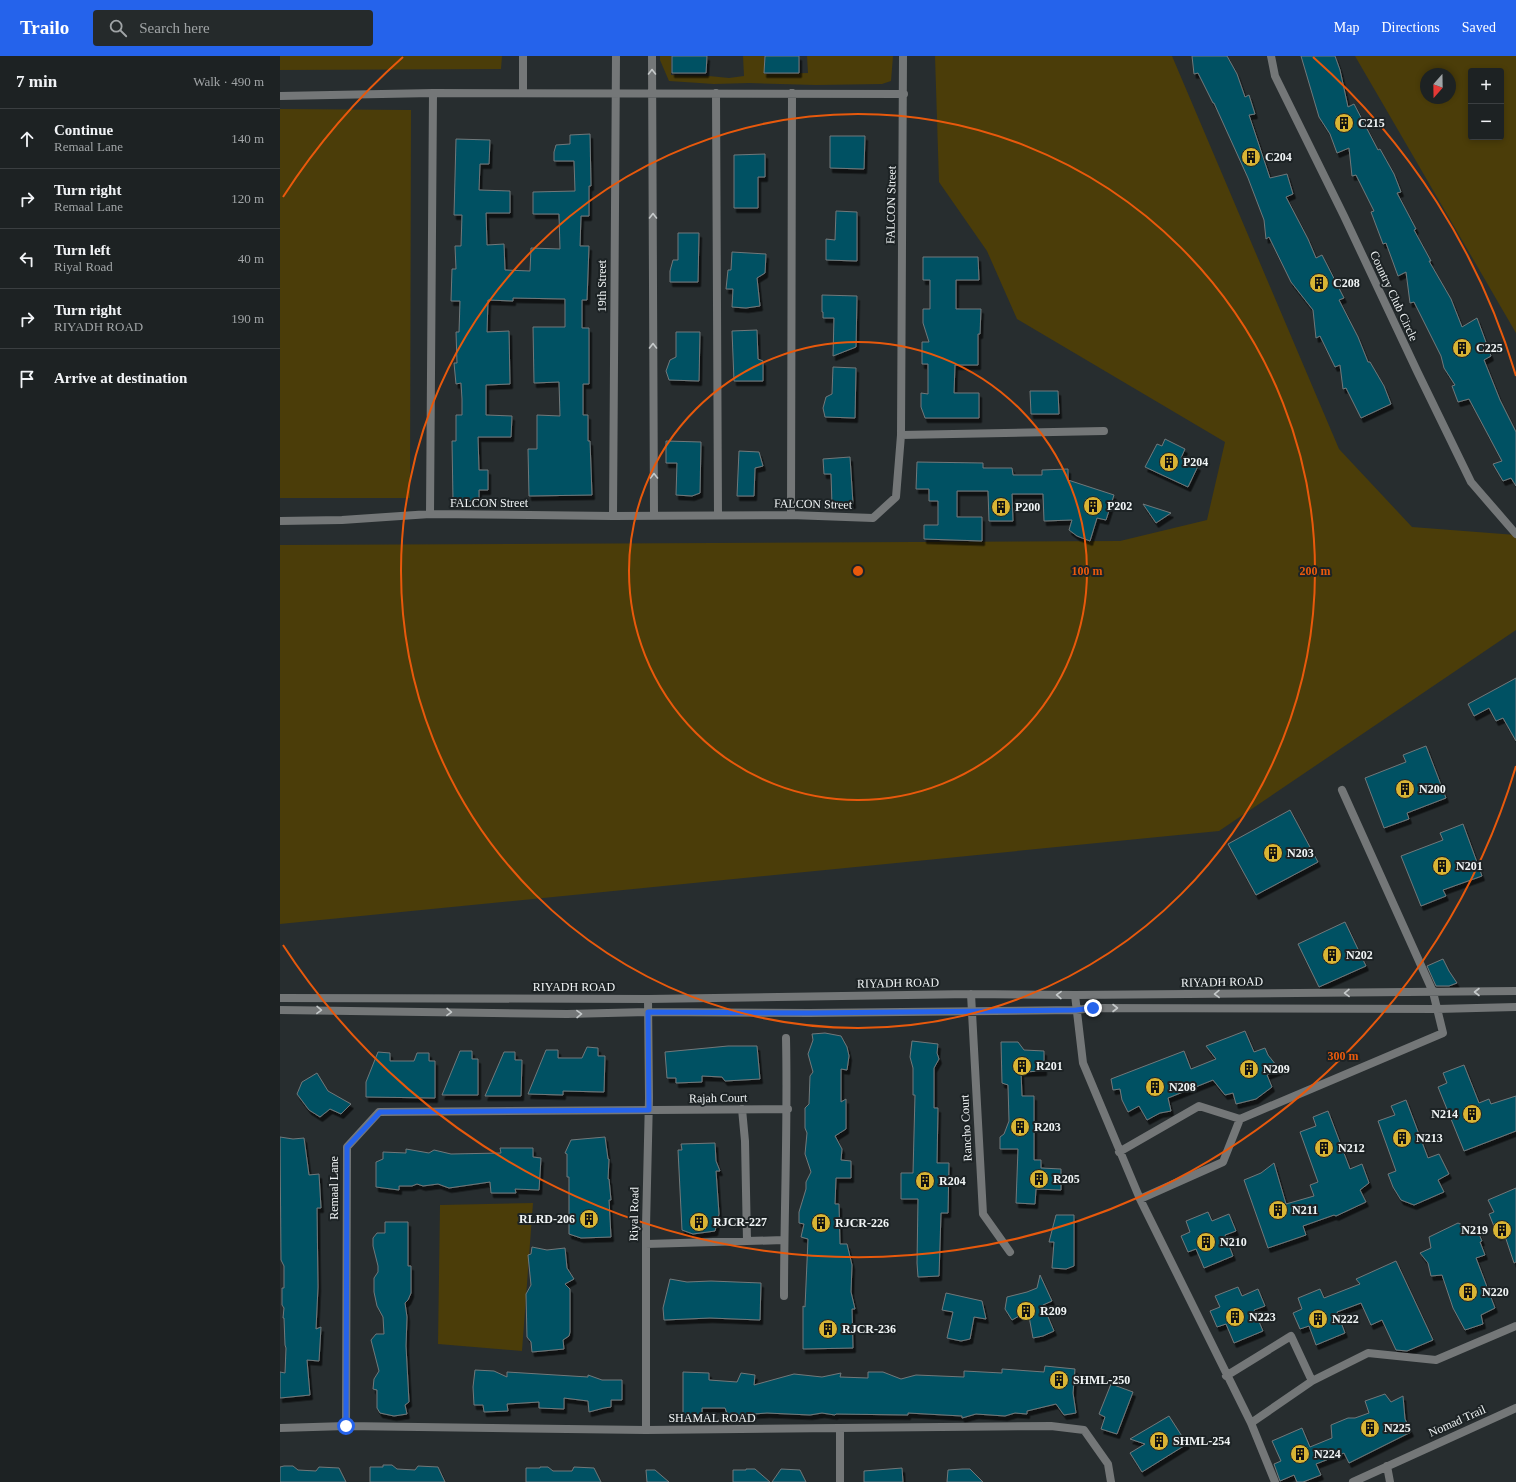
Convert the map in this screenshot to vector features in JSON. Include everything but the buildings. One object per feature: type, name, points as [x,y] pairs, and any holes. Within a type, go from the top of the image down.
[{"type":"street","points":[[523,56],[523,93]]},
{"type":"street","name":"19th Street","points":[[613,516],[616,56]]},
{"type":"street","points":[[652,56],[654,515]]},
{"type":"street","name":"FALCON Street","points":[[280,521],[342,520],[430,514],[613,516],[791,515],[873,518],[896,497],[901,435],[904,94],[903,56]]},
{"type":"street","name":"Country Club Circle","points":[[1271,56],[1275,76],[1344,216],[1416,371],[1471,482],[1516,534]]},
{"type":"street","points":[[430,514],[433,93]]},
{"type":"street","points":[[280,96],[433,93],[904,94]]},
{"type":"street","points":[[716,93],[718,515]]},
{"type":"street","points":[[791,515],[792,93]]},
{"type":"street","points":[[901,435],[1104,431]]},
{"type":"street","points":[[1120,1152],[1199,1106],[1240,1119],[1443,1032],[1433,992],[1342,790]]},
{"type":"street","name":"RIYADH ROAD","points":[[280,998],[648,999],[971,994],[1075,995],[1516,991]]},
{"type":"street","name":"Rancho Court","points":[[971,994],[983,1214],[1010,1252]]},
{"type":"street","points":[[1075,995],[1083,1063],[1140,1200],[1226,1376],[1251,1423],[1275,1482]]},
{"type":"street","name":"Riyal Road","points":[[646,1430],[646,1244],[649,1110],[648,999]]},
{"type":"street","points":[[280,1010],[566,1014],[648,1012],[809,1013],[1076,1010],[1093,1008],[1437,1009],[1516,1007]]},
{"type":"street","points":[[784,1296],[788,1109],[786,1038]]},
{"type":"street","points":[[742,1109],[747,1241]]},
{"type":"street","name":"Rajah Court","points":[[649,1110],[788,1109]]},
{"type":"street","name":"Remaal Lane","points":[[346,1426],[347,1147],[380,1112],[649,1110]]},
{"type":"street","points":[[1140,1200],[1223,1162],[1240,1119]]},
{"type":"street","points":[[646,1244],[784,1240]]},
{"type":"street","points":[[1251,1423],[1312,1381],[1368,1353],[1436,1360],[1516,1326]]},
{"type":"street","points":[[1226,1376],[1291,1336],[1312,1381]]},
{"type":"street","name":"Nomad Trail","points":[[1353,1482],[1516,1408]]},
{"type":"street","name":"SHAMAL ROAD","points":[[280,1428],[346,1426],[646,1430],[1052,1426],[1084,1430],[1108,1464],[1111,1482]]},
{"type":"street","points":[[840,1429],[840,1482]]},
{"type":"street","points":[[1387,1466],[1390,1482]]},
{"type":"shaded area","points":[[280,56],[502,56],[501,69],[280,70]]},
{"type":"shaded area","points":[[660,56],[671,56],[671,75],[729,78],[744,76],[743,56],[764,56],[764,74],[808,73],[807,56],[893,56],[891,81],[882,84],[816,85],[749,83],[714,84],[669,81],[660,60]]},
{"type":"shaded area","points":[[935,56],[1172,56],[1339,449],[1412,527],[1516,535],[1516,630],[1219,831],[280,924],[280,545],[1120,541],[1207,520],[1225,442],[1017,319],[987,251],[939,182]]},
{"type":"shaded area","points":[[1355,56],[1516,56],[1516,333]]},
{"type":"shaded area","points":[[280,109],[411,110],[410,498],[280,498]]},
{"type":"shaded area","points":[[533,1203],[522,1351],[438,1344],[440,1205]]},
{"type":"place","name":"C215","points":[[1344,123]]},
{"type":"place","name":"C204","points":[[1251,157]]},
{"type":"place","name":"C208","points":[[1319,283]]},
{"type":"place","name":"C225","points":[[1462,348]]},
{"type":"place","name":"P204","points":[[1169,462]]},
{"type":"place","name":"P202","points":[[1093,506]]},
{"type":"place","name":"P200","points":[[1001,507]]},
{"type":"place","name":"N200","points":[[1405,789]]},
{"type":"place","name":"N203","points":[[1273,853]]},
{"type":"place","name":"N201","points":[[1442,866]]},
{"type":"place","name":"N202","points":[[1332,955]]},
{"type":"place","name":"R201","points":[[1022,1066]]},
{"type":"place","name":"N209","points":[[1249,1069]]},
{"type":"place","name":"N208","points":[[1155,1087]]},
{"type":"place","name":"N214","points":[[1472,1114]]},
{"type":"place","name":"R203","points":[[1020,1127]]},
{"type":"place","name":"N213","points":[[1402,1138]]},
{"type":"place","name":"N212","points":[[1324,1148]]},
{"type":"place","name":"R205","points":[[1039,1179]]},
{"type":"place","name":"R204","points":[[925,1181]]},
{"type":"place","name":"N211","points":[[1278,1210]]},
{"type":"place","name":"RLRD-206","points":[[589,1219]]},
{"type":"place","name":"RJCR-227","points":[[699,1222]]},
{"type":"place","name":"RJCR-226","points":[[821,1223]]},
{"type":"place","name":"N219","points":[[1502,1230]]},
{"type":"place","name":"N210","points":[[1206,1242]]},
{"type":"place","name":"N220","points":[[1468,1292]]},
{"type":"place","name":"R209","points":[[1026,1311]]},
{"type":"place","name":"N223","points":[[1235,1317]]},
{"type":"place","name":"N222","points":[[1318,1319]]},
{"type":"place","name":"RJCR-236","points":[[828,1329]]},
{"type":"place","name":"SHML-250","points":[[1059,1380]]},
{"type":"place","name":"N225","points":[[1370,1428]]},
{"type":"place","name":"SHML-254","points":[[1159,1441]]},
{"type":"place","name":"N224","points":[[1300,1454]]},
{"type":"route","points":[[346,1426],[347,1147],[380,1112],[649,1110],[648,1012],[809,1013],[1076,1010],[1093,1008]]}]
